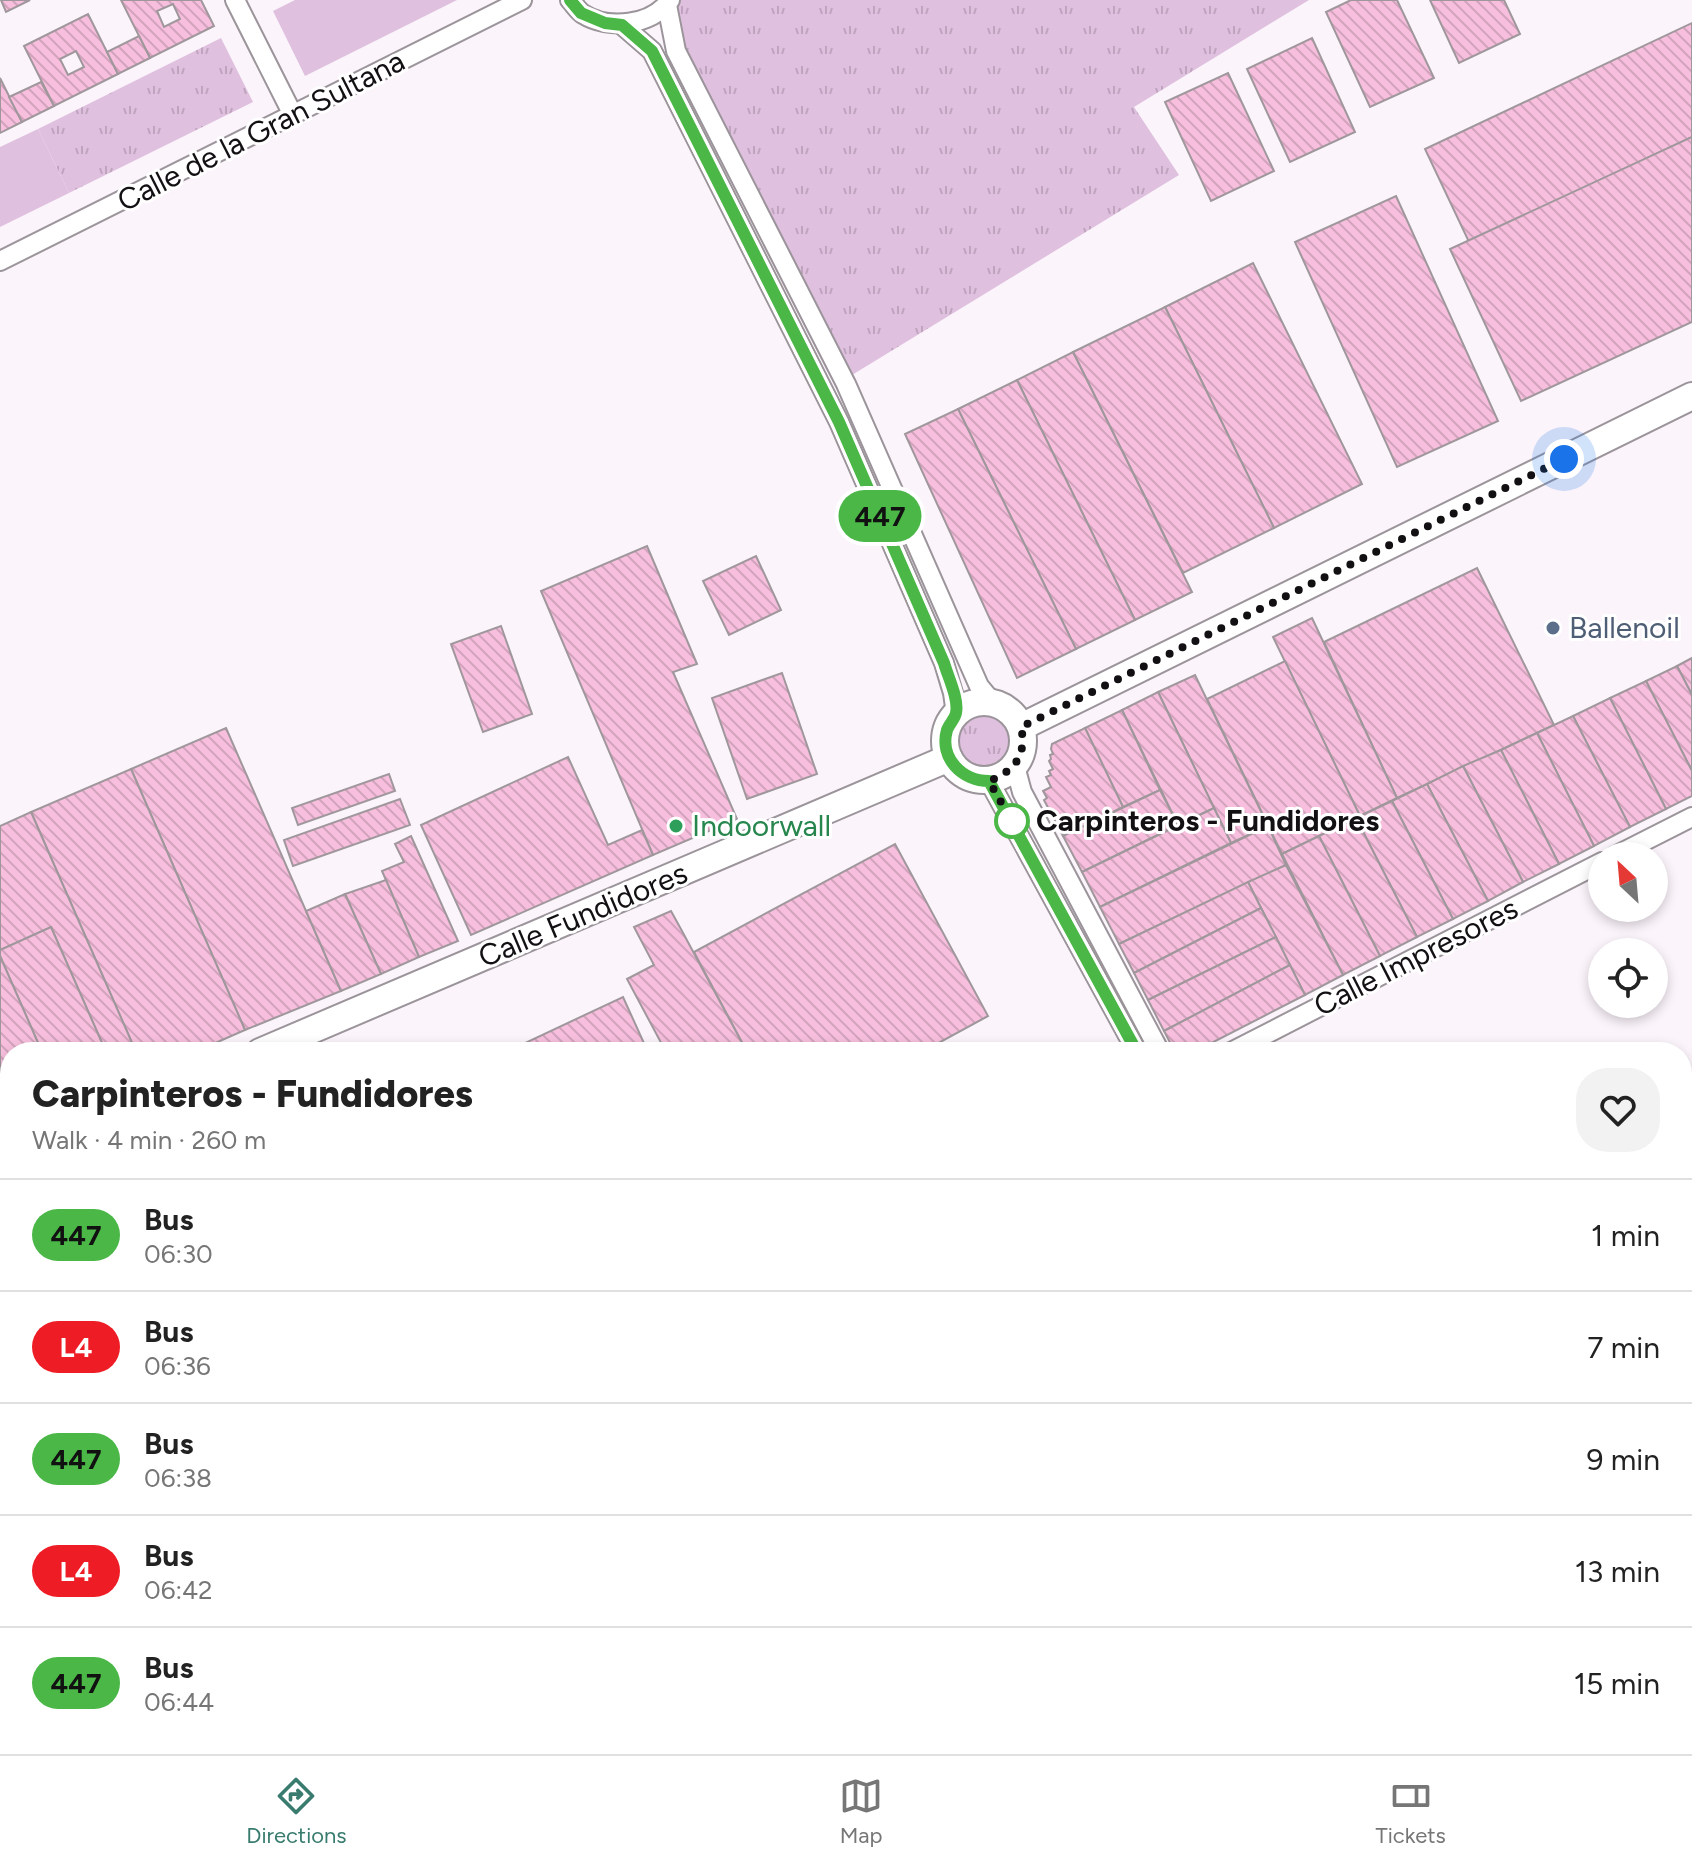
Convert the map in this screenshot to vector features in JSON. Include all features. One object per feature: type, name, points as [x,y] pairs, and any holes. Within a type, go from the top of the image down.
[{"type":"street","points":[[235,0],[293,115]]},
{"type":"street","name":"Calle de la Gran Sultana","points":[[0,261],[522,0]]},
{"type":"street","points":[[570,0],[581,13],[605,23],[622,25],[649,17],[668,2],[676,51],[846,384],[979,686],[993,703],[1010,712],[1021,727],[1024,740],[1015,766],[1002,776],[980,781],[960,772],[949,758],[946,732],[956,714],[973,704],[993,703]]},
{"type":"street","points":[[622,25],[652,51],[839,422],[944,663],[956,714]]},
{"type":"street","points":[[1021,727],[1692,396]]},
{"type":"street","name":"Calle Fundidores","points":[[283,1042],[949,758]]},
{"type":"street","points":[[1015,766],[1022,792],[1155,1042]]},
{"type":"street","points":[[989,781],[1132,1042]]},
{"type":"street","points":[[1643,842],[1692,817]]},
{"type":"street","name":"Calle Impresores","points":[[1251,1042],[1588,869]]},
{"type":"green space","points":[[295,0],[457,0],[305,76],[273,11]]},
{"type":"green space","points":[[676,0],[1309,0],[1134,107],[1179,175],[852,375],[668,17]]},
{"type":"green space","points":[[221,38],[253,102],[69,193],[38,129]]},
{"type":"green space","points":[[38,129],[69,193],[0,227],[0,147]]},
{"type":"green space","points":[[983,716],[1001,724],[1009,742],[1001,760],[983,768],[965,760],[957,742],[965,724]]},
{"type":"building","points":[[1,0],[30,0],[6,12]]},
{"type":"building","points":[[121,0],[201,0],[214,26],[150,58]],"holes":[[[173,4],[180,19],[164,27],[157,11]]]},
{"type":"building","points":[[1351,0],[1397,0],[1434,78],[1370,107],[1326,12]]},
{"type":"building","points":[[1430,0],[1504,0],[1520,34],[1459,63]]},
{"type":"building","points":[[88,14],[118,74],[54,106],[24,46]],"holes":[[[76,51],[84,67],[68,75],[60,59]]]},
{"type":"building","points":[[1692,23],[1692,137],[1469,242],[1425,149]]},
{"type":"building","points":[[139,36],[150,58],[118,74],[107,52]]},
{"type":"building","points":[[1312,38],[1355,132],[1290,162],[1247,69]]},
{"type":"building","points":[[1228,73],[1274,171],[1211,201],[1165,102]]},
{"type":"building","points":[[0,78],[22,122],[0,133]]},
{"type":"building","points":[[41,82],[54,106],[22,122],[9,97]]},
{"type":"building","points":[[1692,137],[1692,322],[1521,401],[1450,249]]},
{"type":"building","points":[[1396,196],[1498,421],[1397,467],[1295,242]]},
{"type":"building","points":[[1253,263],[1362,484],[1274,528],[1165,307]]},
{"type":"building","points":[[1165,307],[1274,528],[1183,573],[1073,352]]},
{"type":"building","points":[[1073,352],[1192,592],[1135,620],[1017,380]]},
{"type":"building","points":[[1017,380],[1135,620],[1076,649],[958,409]]},
{"type":"building","points":[[958,409],[1076,649],[1017,678],[905,434]]},
{"type":"building","points":[[647,546],[697,664],[673,672],[737,819],[653,855],[541,591]]},
{"type":"building","points":[[756,556],[781,610],[729,635],[703,581]]},
{"type":"building","points":[[1477,568],[1554,725],[1397,798],[1324,642]]},
{"type":"building","points":[[1312,618],[1397,798],[1360,816],[1273,637]]},
{"type":"building","points":[[501,626],[532,714],[483,732],[451,644]]},
{"type":"building","points":[[1692,658],[1692,695],[1677,666]]},
{"type":"building","points":[[1285,661],[1360,816],[1282,854],[1207,699]]},
{"type":"building","points":[[1677,666],[1692,695],[1692,771],[1646,681]]},
{"type":"building","points":[[782,673],[817,774],[747,799],[712,698]]},
{"type":"building","points":[[1195,675],[1268,826],[1231,843],[1158,692]]},
{"type":"building","points":[[1646,681],[1692,771],[1692,796],[1666,809],[1610,698]]},
{"type":"building","points":[[1158,692],[1214,808],[1178,825],[1122,710]]},
{"type":"building","points":[[1610,698],[1666,809],[1630,827],[1573,716]]},
{"type":"building","points":[[1122,710],[1160,790],[1123,807],[1085,728]]},
{"type":"building","points":[[1573,716],[1630,827],[1602,842],[1592,842],[1537,733]]},
{"type":"building","points":[[226,728],[341,991],[245,1030],[131,769]]},
{"type":"building","points":[[1085,728],[1123,807],[1063,836],[1044,800],[1047,798],[1043,791],[1051,787],[1046,777],[1051,775],[1049,771],[1053,769],[1049,761],[1053,754],[1052,744]]},
{"type":"building","points":[[1537,733],[1592,842],[1588,842],[1588,849],[1559,864],[1501,750]]},
{"type":"building","points":[[1501,750],[1559,864],[1523,882],[1463,766]]},
{"type":"building","points":[[568,757],[608,845],[642,830],[653,855],[471,935],[421,825]]},
{"type":"building","points":[[1463,766],[1523,882],[1488,901],[1427,784]]},
{"type":"building","points":[[131,769],[245,1030],[218,1042],[132,1042],[31,812]]},
{"type":"building","points":[[389,774],[395,791],[298,825],[292,808]]},
{"type":"building","points":[[1427,784],[1488,901],[1453,919],[1392,801]]},
{"type":"building","points":[[1160,790],[1178,825],[1082,872],[1063,836]]},
{"type":"building","points":[[400,799],[410,825],[293,866],[284,840]]},
{"type":"building","points":[[1392,801],[1453,919],[1417,937],[1356,818]]},
{"type":"building","points":[[1214,808],[1231,843],[1100,907],[1082,872]]},
{"type":"building","points":[[31,812],[132,1042],[102,1042],[51,927],[0,950],[0,826]]},
{"type":"building","points":[[1356,818],[1417,937],[1380,956],[1319,836]]},
{"type":"building","points":[[1268,826],[1286,865],[1119,944],[1100,907]]},
{"type":"building","points":[[411,836],[458,941],[419,957],[382,871],[404,862],[395,844]]},
{"type":"building","points":[[1319,836],[1380,956],[1343,975],[1282,854]]},
{"type":"building","points":[[895,844],[988,1016],[940,1042],[742,1042],[694,952]]},
{"type":"building","points":[[1286,865],[1343,975],[1305,995],[1248,882]]},
{"type":"building","points":[[386,880],[419,957],[381,974],[345,894]]},
{"type":"building","points":[[1248,882],[1261,908],[1134,973],[1119,944]]},
{"type":"building","points":[[345,894],[381,974],[341,991],[306,911]]},
{"type":"building","points":[[1261,908],[1276,937],[1148,1000],[1134,973]]},
{"type":"building","points":[[671,911],[742,1042],[661,1042],[627,979],[654,965],[634,927]]},
{"type":"building","points":[[51,927],[102,1042],[38,1042],[0,950]]},
{"type":"building","points":[[1276,937],[1290,965],[1164,1031],[1148,1000]]},
{"type":"building","points":[[0,956],[38,1042],[0,1042]]},
{"type":"building","points":[[1290,965],[1305,995],[1213,1042],[1170,1042],[1164,1031]]},
{"type":"building","points":[[623,997],[643,1042],[527,1042]]},
{"type":"bus line","name":"447","points":[[570,0],[581,13],[605,23],[622,25],[652,51],[839,422],[944,663],[956,714],[946,732],[949,758],[960,772],[980,781],[989,781],[1132,1042]]},
{"type":"place","name":"Ballenoil","points":[[1553,628]]},
{"type":"place","name":"Carpinteros - Fundidores","points":[[1012,821]]},
{"type":"place","name":"Indoorwall","points":[[676,826]]},
{"type":"route","points":[[1012,821],[1017,830],[989,781],[1015,766],[1024,740],[1021,727],[1564,459]]}]
